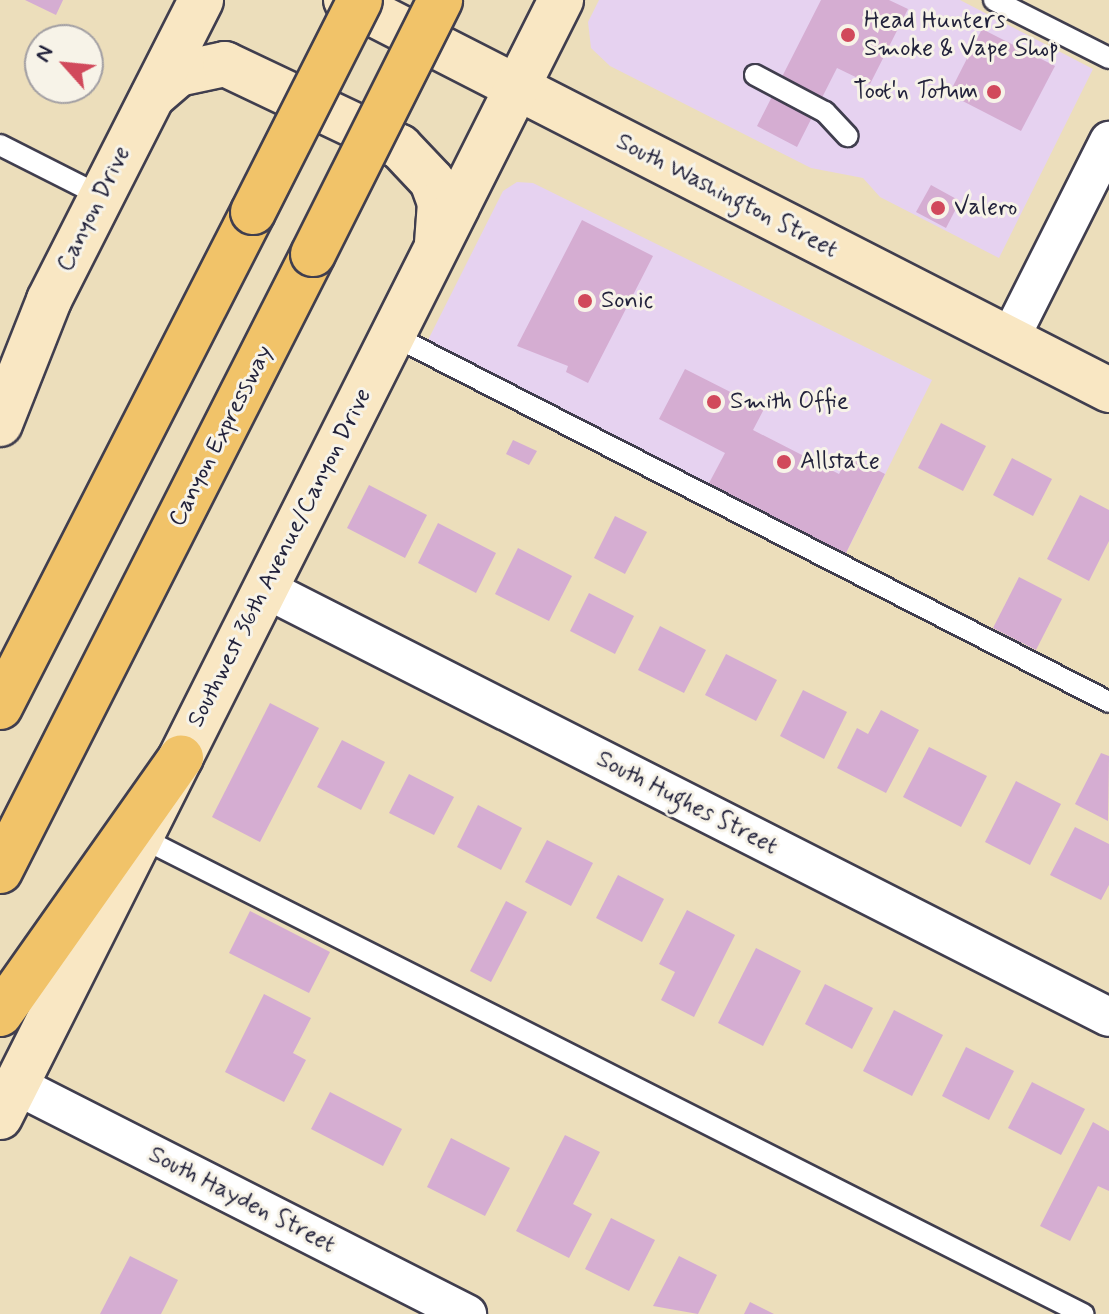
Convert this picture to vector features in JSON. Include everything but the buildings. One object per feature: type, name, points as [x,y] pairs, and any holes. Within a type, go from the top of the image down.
[{"type":"highway","points":[[0,707],[360,0]]},
{"type":"highway","name":"Canyon Expressway","points":[[0,871],[440,0]]},
{"type":"highway","points":[[0,1014],[181,757]]},
{"type":"main road","name":"Canyon Drive","points":[[0,424],[99,195],[201,0]]},
{"type":"main road","name":"South Washington Street","points":[[346,0],[1109,390]]},
{"type":"main road","name":"Southwest 36th Avenue/Canyon Drive","points":[[8,1101],[561,0]]},
{"type":"main road","points":[[144,107],[178,74],[225,64],[248,69],[419,162],[440,203],[436,249]]},
{"type":"street","points":[[1009,340],[1109,141]]},
{"type":"street","name":"South Hughes Street","points":[[266,589],[1109,1017]]},
{"type":"street","name":"South Hayden Street","points":[[8,1101],[467,1314]]},
{"type":"lane","points":[[994,0],[1109,58]]},
{"type":"lane","points":[[755,75],[825,112],[847,136]]},
{"type":"lane","points":[[0,145],[99,195]]},
{"type":"lane","points":[[392,335],[1109,702]]},
{"type":"lane","points":[[142,838],[1083,1314]]},
{"type":"shaded area","points":[[599,0],[960,0],[1093,69],[999,258],[880,197],[863,178],[811,168],[610,66],[591,48],[588,22]]},
{"type":"shaded area","points":[[517,182],[533,183],[932,380],[845,555],[425,346],[503,191]]},
{"type":"place","name":"Head Hunters Smoke & Vape Shop","points":[[848,35]]},
{"type":"place","name":"Toot'n Totum","points":[[994,92]]},
{"type":"place","name":"Valero","points":[[938,208]]},
{"type":"place","name":"Sonic","points":[[585,301]]},
{"type":"place","name":"Smith Offie","points":[[714,402]]},
{"type":"place","name":"Allstate","points":[[784,462]]}]
